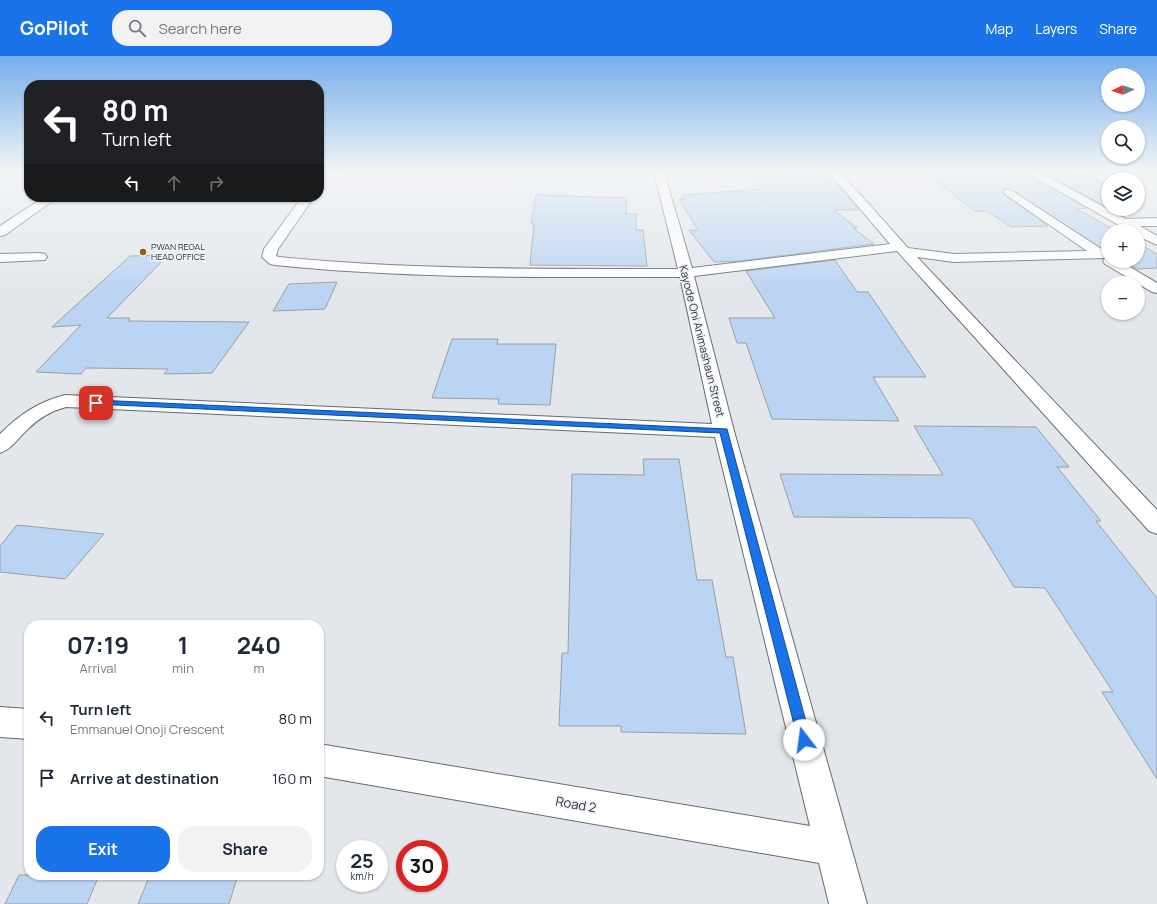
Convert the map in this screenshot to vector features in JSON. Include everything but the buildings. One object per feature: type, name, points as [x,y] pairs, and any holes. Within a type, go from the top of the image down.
[{"type":"main road","points":[[0,232],[30,212]]},
{"type":"main road","points":[[298,212],[271,250],[269,257],[275,260],[295,263],[386,270],[478,273],[686,273],[902,249],[954,258],[1101,259]]},
{"type":"main road","name":"Kayode Oni Animashaun Street","points":[[669,212],[686,273],[724,431],[848,904]]},
{"type":"main road","points":[[869,212],[1157,525]]},
{"type":"main road","points":[[1037,212],[1101,256]]},
{"type":"main road","points":[[1103,212],[1157,241]]},
{"type":"main road","points":[[1124,223],[1157,222]]},
{"type":"main road","points":[[0,258],[40,257]]},
{"type":"main road","points":[[1121,268],[1157,289]]},
{"type":"main road","points":[[0,446],[28,416],[39,409],[65,401],[724,431]]},
{"type":"main road","points":[[0,722],[24,724]]},
{"type":"main road","name":"Road 2","points":[[324,761],[833,848]]},
{"type":"place","name":"PWAN REGAL HEAD OFFICE","points":[[143,252]]},
{"type":"route","points":[[96,403],[724,431],[804,740]]}]
